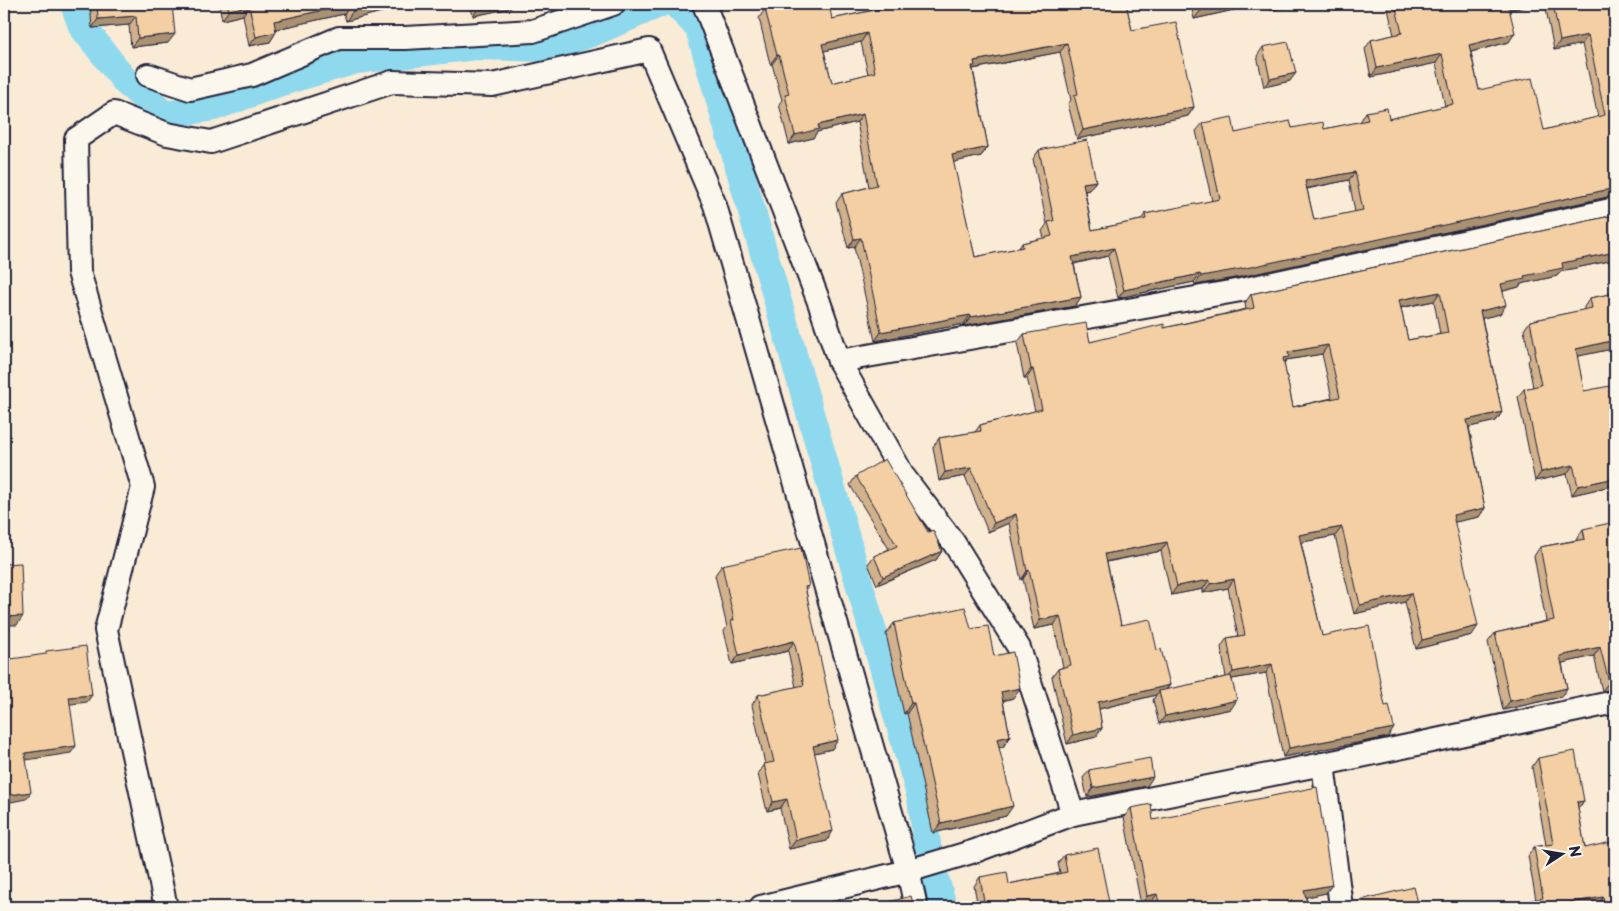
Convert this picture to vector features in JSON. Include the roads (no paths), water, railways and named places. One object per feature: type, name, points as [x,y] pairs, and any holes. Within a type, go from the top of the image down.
[{"type":"street","points":[[148,75],[190,89],[252,76],[340,38],[405,38],[533,32],[613,4]]},
{"type":"street","points":[[704,4],[819,302],[839,361],[904,477],[954,543],[1019,648],[1073,814]]},
{"type":"street","points":[[166,907],[106,630],[143,487],[79,272],[76,138],[114,113],[167,134],[211,142],[392,82],[492,85],[649,50],[715,204],[908,871],[916,907]]},
{"type":"street","points":[[839,361],[1241,290],[1615,209]]},
{"type":"street","points":[[761,907],[908,871],[975,851],[1073,814],[1323,764],[1615,702]]},
{"type":"street","points":[[1323,764],[1341,907]]},
{"type":"waterway","points":[[74,4],[82,26],[126,82],[165,115],[214,107],[281,82],[356,60],[476,46],[550,48],[599,30],[659,4]]},
{"type":"waterway","points":[[676,4],[699,28],[921,798],[928,852],[943,907]]}]
